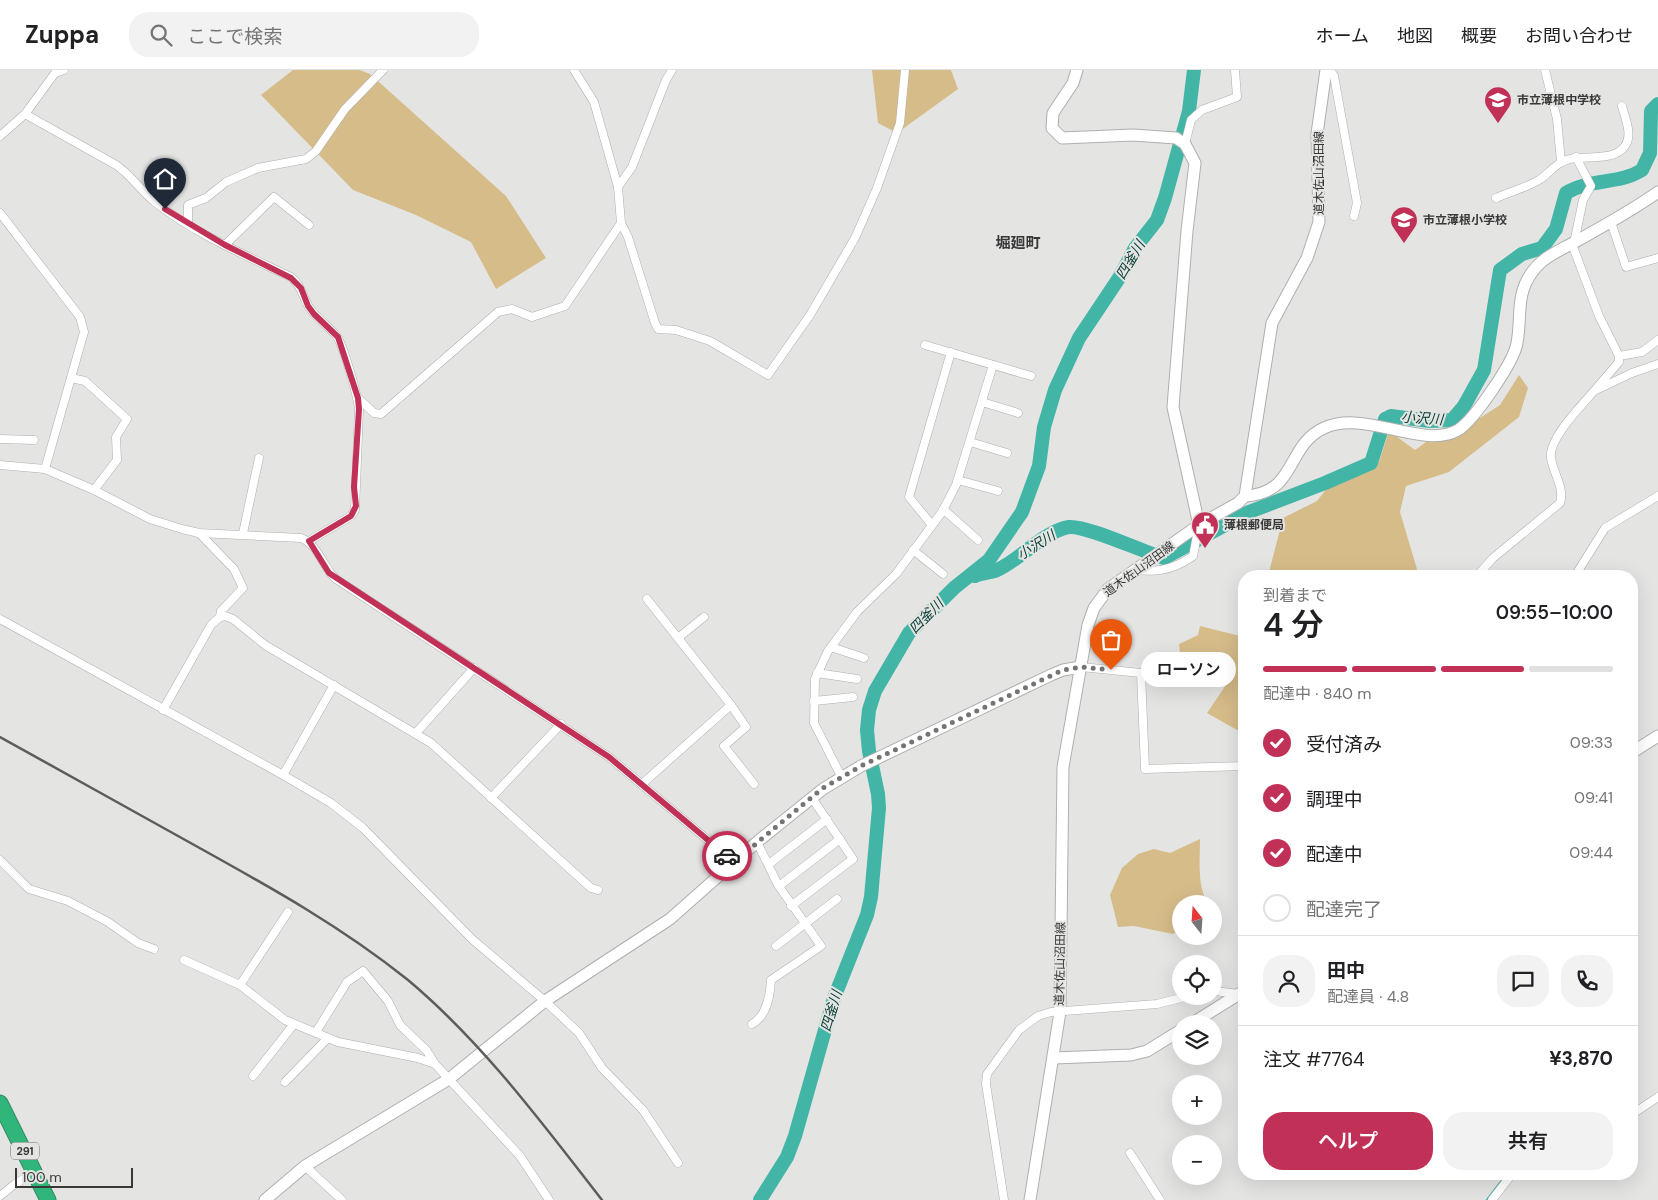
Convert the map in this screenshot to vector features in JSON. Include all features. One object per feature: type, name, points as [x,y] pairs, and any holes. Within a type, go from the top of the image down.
[{"type":"highway","name":"291","points":[[0,1103],[48,1200]]},
{"type":"street","points":[[0,136],[25,114],[55,74],[64,70]]},
{"type":"street","points":[[188,224],[188,205],[206,198],[226,182],[258,168],[295,162],[312,154],[345,109],[382,70]]},
{"type":"street","points":[[574,70],[594,102],[618,187],[621,223],[658,328],[676,330],[710,341],[768,375],[810,315],[855,238],[877,188],[900,123],[905,70]]},
{"type":"street","points":[[618,187],[632,168],[666,80],[672,70]]},
{"type":"street","points":[[1077,70],[1073,83],[1052,113],[1052,128],[1062,138],[1152,136],[1176,138],[1185,144],[1195,163],[1187,231],[1173,407],[1198,527],[1193,556],[1181,564],[1147,572],[1136,569]]},
{"type":"street","points":[[1185,144],[1191,120],[1202,110],[1237,96],[1235,70]]},
{"type":"street","points":[[1328,70],[1334,76],[1354,186],[1357,203],[1354,216]]},
{"type":"street","name":"道木佐山沼田線","points":[[1030,1200],[1060,1012],[1063,767],[1088,625],[1094,608],[1108,589],[1198,527],[1238,503],[1245,496],[1272,323],[1307,258],[1319,222],[1317,134],[1328,70]]},
{"type":"street","points":[[1545,70],[1558,119],[1561,162]]},
{"type":"street","points":[[1496,198],[1538,181],[1561,162],[1576,157],[1610,155],[1618,152],[1626,146],[1628,128],[1622,106]]},
{"type":"street","points":[[25,114],[127,172],[154,202],[188,224],[297,282],[311,310],[338,337],[358,398],[360,423],[354,487],[355,510],[351,516],[309,541]]},
{"type":"street","points":[[1482,570],[1493,558],[1560,502],[1562,493],[1551,460],[1551,450],[1563,427],[1619,362],[1619,356],[1599,316],[1573,243],[1582,200],[1591,186],[1576,157]]},
{"type":"street","points":[[1245,496],[1257,496],[1279,484],[1307,440],[1329,426],[1351,422],[1441,435],[1460,429],[1498,381],[1516,350],[1518,306],[1526,281],[1543,261],[1611,222],[1658,192]]},
{"type":"street","points":[[225,245],[274,197],[308,225]]},
{"type":"street","points":[[0,213],[51,277],[84,325],[84,332],[45,470]]},
{"type":"street","points":[[1611,222],[1626,267],[1658,258]]},
{"type":"street","points":[[358,398],[374,413],[381,414],[498,312],[512,309],[532,318],[562,308],[572,297],[621,223]]},
{"type":"street","points":[[1619,356],[1642,352],[1658,340]]},
{"type":"street","points":[[926,344],[1031,376]]},
{"type":"street","points":[[932,525],[909,498],[951,352]]},
{"type":"street","points":[[1594,391],[1632,373],[1658,364]]},
{"type":"street","points":[[842,778],[814,723],[815,679],[831,647],[856,612],[896,574],[943,510],[958,480],[993,365]]},
{"type":"street","points":[[71,378],[85,380],[127,419],[116,436],[117,460],[94,490]]},
{"type":"street","points":[[982,402],[1018,413]]},
{"type":"street","points":[[0,439],[34,440]]},
{"type":"street","points":[[970,442],[1007,453]]},
{"type":"street","points":[[243,533],[259,458]]},
{"type":"street","points":[[1,466],[45,470],[94,490],[150,519],[200,533],[243,533],[301,538],[309,541],[329,573],[336,580],[561,724],[609,757],[734,862]]},
{"type":"street","points":[[958,480],[998,492]]},
{"type":"street","points":[[1579,570],[1605,528],[1658,496]]},
{"type":"street","points":[[943,510],[978,540]]},
{"type":"street","points":[[163,710],[207,631],[220,617],[222,611],[244,588],[234,569],[200,533]]},
{"type":"street","points":[[913,550],[943,574]]},
{"type":"street","points":[[647,599],[731,705],[746,727],[724,746],[754,784]]},
{"type":"street","points":[[220,617],[225,616],[233,619],[265,645],[416,733],[442,752],[591,888],[598,890]]},
{"type":"street","points":[[678,638],[704,617]]},
{"type":"street","points":[[0,619],[283,775],[331,803],[363,828],[473,940],[546,1000],[579,1033],[602,1068],[643,1110],[678,1163]]},
{"type":"street","points":[[831,647],[864,658]]},
{"type":"street","points":[[265,1200],[304,1166],[449,1080],[546,1000],[670,919],[756,842],[812,798],[842,778],[861,766],[1057,672],[1081,667],[1141,673],[1144,769],[1238,766]]},
{"type":"street","points":[[416,733],[474,668]]},
{"type":"street","points":[[818,673],[857,679]]},
{"type":"street","points":[[283,775],[334,685]]},
{"type":"street","points":[[814,701],[854,697]]},
{"type":"street","points":[[642,784],[731,705]]},
{"type":"street","points":[[491,798],[561,724]]},
{"type":"street","points":[[1638,749],[1658,736]]},
{"type":"street","points":[[791,906],[853,859],[812,798]]},
{"type":"street","points":[[769,864],[827,819]]},
{"type":"street","points":[[779,886],[840,839]]},
{"type":"street","points":[[752,1024],[758,1021],[770,998],[771,980],[821,946],[791,906],[756,842]]},
{"type":"street","points":[[0,860],[29,889],[68,901],[108,922],[138,944],[154,949]]},
{"type":"street","points":[[776,946],[838,899]]},
{"type":"street","points":[[240,985],[288,912]]},
{"type":"street","points":[[184,960],[240,985],[268,1009],[294,1024],[328,1038],[357,1046],[418,1058],[435,1064]]},
{"type":"street","points":[[316,1032],[347,982],[363,971],[388,1001],[400,1025],[427,1051],[449,1080],[520,1156],[549,1200]]},
{"type":"street","points":[[1222,992],[1238,993]]},
{"type":"street","points":[[1206,1015],[1238,995]]},
{"type":"street","points":[[1004,1200],[986,1084],[987,1074],[1026,1023],[1038,1016],[1060,1012],[1158,1004],[1172,1000]]},
{"type":"street","points":[[254,1076],[294,1024]]},
{"type":"street","points":[[1054,1058],[1131,1055],[1147,1051],[1172,1036]]},
{"type":"street","points":[[284,1082],[328,1038]]},
{"type":"street","points":[[1638,1111],[1658,1098]]},
{"type":"street","points":[[1130,1153],[1160,1200]]},
{"type":"street","points":[[304,1166],[342,1200]]},
{"type":"street","points":[[0,1196],[35,1172]]},
{"type":"street","points":[[1492,1200],[1507,1180]]},
{"type":"shaded area","points":[[293,70],[360,70],[370,74],[506,196],[546,258],[496,289],[471,242],[416,215],[353,190],[261,95]]},
{"type":"shaded area","points":[[872,70],[951,70],[958,89],[897,133],[878,123]]},
{"type":"shaded area","points":[[1519,375],[1528,388],[1519,417],[1449,472],[1406,486],[1400,512],[1417,570],[1270,570],[1283,518],[1317,501],[1334,479],[1379,462],[1389,431],[1415,450],[1433,437],[1466,427],[1500,405]]},
{"type":"shaded area","points":[[1200,626],[1238,636],[1238,731],[1207,713],[1230,679],[1223,667],[1181,663],[1179,644],[1198,635]]},
{"type":"shaded area","points":[[1200,839],[1201,881],[1204,895],[1172,895],[1172,934],[1134,926],[1118,927],[1110,895],[1122,868],[1138,854],[1154,849],[1170,853]]},
{"type":"waterway","name":"四釜川","points":[[760,1200],[787,1157],[795,1136],[834,998],[867,915],[871,897],[879,808],[867,730],[869,710],[875,691],[909,633],[954,588],[989,560],[1022,512],[1039,466],[1044,427],[1055,390],[1079,338],[1119,278],[1135,248],[1157,220],[1189,111],[1194,70]]},
{"type":"waterway","name":"小沢川","points":[[975,576],[997,570],[1050,534],[1069,527],[1101,534],[1164,558],[1249,512],[1371,463],[1385,419],[1391,416],[1430,421],[1452,420],[1464,406],[1484,370],[1500,270],[1522,254],[1542,248],[1556,229],[1566,193],[1585,185],[1624,178],[1642,170],[1650,153],[1651,111],[1658,104]]},
{"type":"waterway","points":[[1487,1200],[1502,1180]]},
{"type":"railway","points":[[0,737],[278,892],[357,942],[408,980],[462,1030],[487,1057],[534,1113],[602,1200]]},
{"type":"way so far","points":[[727,856],[734,862],[823,788],[861,766],[1063,670],[1081,667],[1111,670]]},
{"type":"place","name":"市立薄根中学校","points":[[1498,124]]},
{"type":"place","name":"市立薄根小学校","points":[[1404,244]]},
{"type":"place","name":"薄根郵便局","points":[[1205,549]]},
{"type":"place","name":"ローソン","points":[[1111,670]]},
{"type":"district","name":"堀廻町","points":[[1018,243]]},
{"type":"route","points":[[165,209],[225,245],[297,282],[308,306],[326,327],[338,337],[358,398],[360,423],[354,487],[355,510],[351,516],[314,536],[309,541],[329,573],[336,580],[543,712],[609,757],[727,856]]}]
